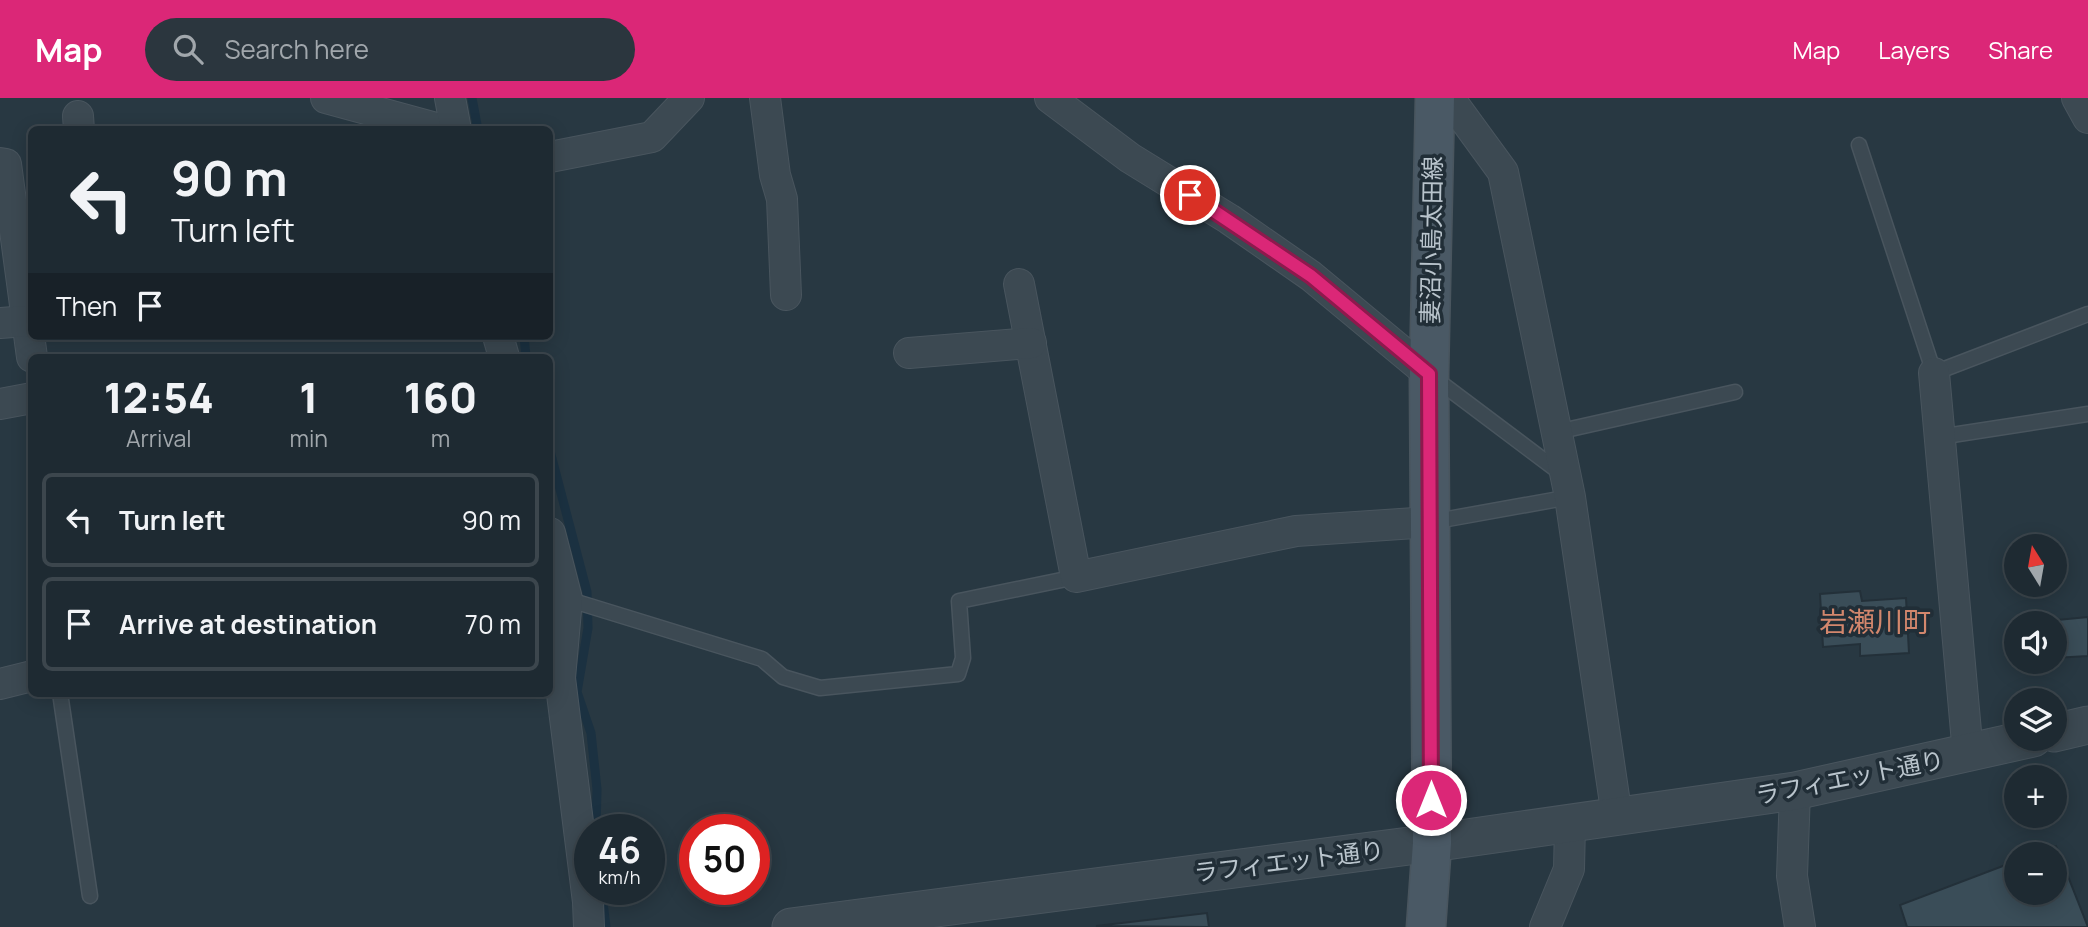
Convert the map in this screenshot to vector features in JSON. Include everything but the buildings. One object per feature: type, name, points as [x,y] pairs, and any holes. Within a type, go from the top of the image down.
[{"type":"main road","name":"妻沼小島太田線","points":[[1426,927],[1432,844],[1429,374],[1435,98]]},
{"type":"street","points":[[326,98],[428,126]]},
{"type":"street","points":[[450,98],[455,126]]},
{"type":"street","points":[[553,156],[652,137],[689,98]]},
{"type":"street","points":[[765,98],[775,175],[782,199],[786,295]]},
{"type":"street","points":[[1050,98],[1130,158],[1229,219],[1311,276],[1429,374]]},
{"type":"street","points":[[1449,98],[1503,172],[1568,487],[1617,817]]},
{"type":"street","points":[[2077,98],[2088,118]]},
{"type":"street","points":[[0,163],[6,164],[21,204],[13,321],[30,354]]},
{"type":"street","points":[[1019,284],[1076,577],[1296,531],[1430,522]]},
{"type":"street","points":[[909,353],[1031,343]]},
{"type":"street","points":[[1934,373],[1968,754]]},
{"type":"street","points":[[0,404],[28,399]]},
{"type":"street","points":[[553,558],[558,600],[560,678],[589,927]]},
{"type":"street","points":[[0,684],[28,677]]},
{"type":"street","points":[[2067,730],[2088,725]]},
{"type":"street","name":"ラフィエット通り","points":[[791,927],[1432,844],[1795,792],[2004,745]]},
{"type":"street","points":[[1795,792],[1791,876],[1800,927]]},
{"type":"street","points":[[1545,927],[1569,869],[1570,824]]},
{"type":"lane","points":[[1859,145],[1934,373],[2088,314]]},
{"type":"lane","points":[[1429,374],[1568,487]]},
{"type":"lane","points":[[1557,432],[1735,392]]},
{"type":"lane","points":[[1940,437],[2088,414]]},
{"type":"lane","points":[[1430,522],[1568,487]]},
{"type":"lane","points":[[558,600],[762,659],[783,677],[820,688],[958,674],[963,658],[959,601],[1076,577]]},
{"type":"lane","points":[[61,697],[90,896]]},
{"type":"waterway","points":[[472,98],[477,126]]},
{"type":"waterway","points":[[524,340],[526,354]]},
{"type":"waterway","points":[[553,462],[587,592],[588,628],[577,692],[591,733],[597,789],[596,814]]},
{"type":"waterway","points":[[603,905],[606,927]]},
{"type":"district","name":"岩瀬川町","points":[[1875,622]]},
{"type":"route","points":[[1190,195],[1311,276],[1429,374],[1431,800]]}]
